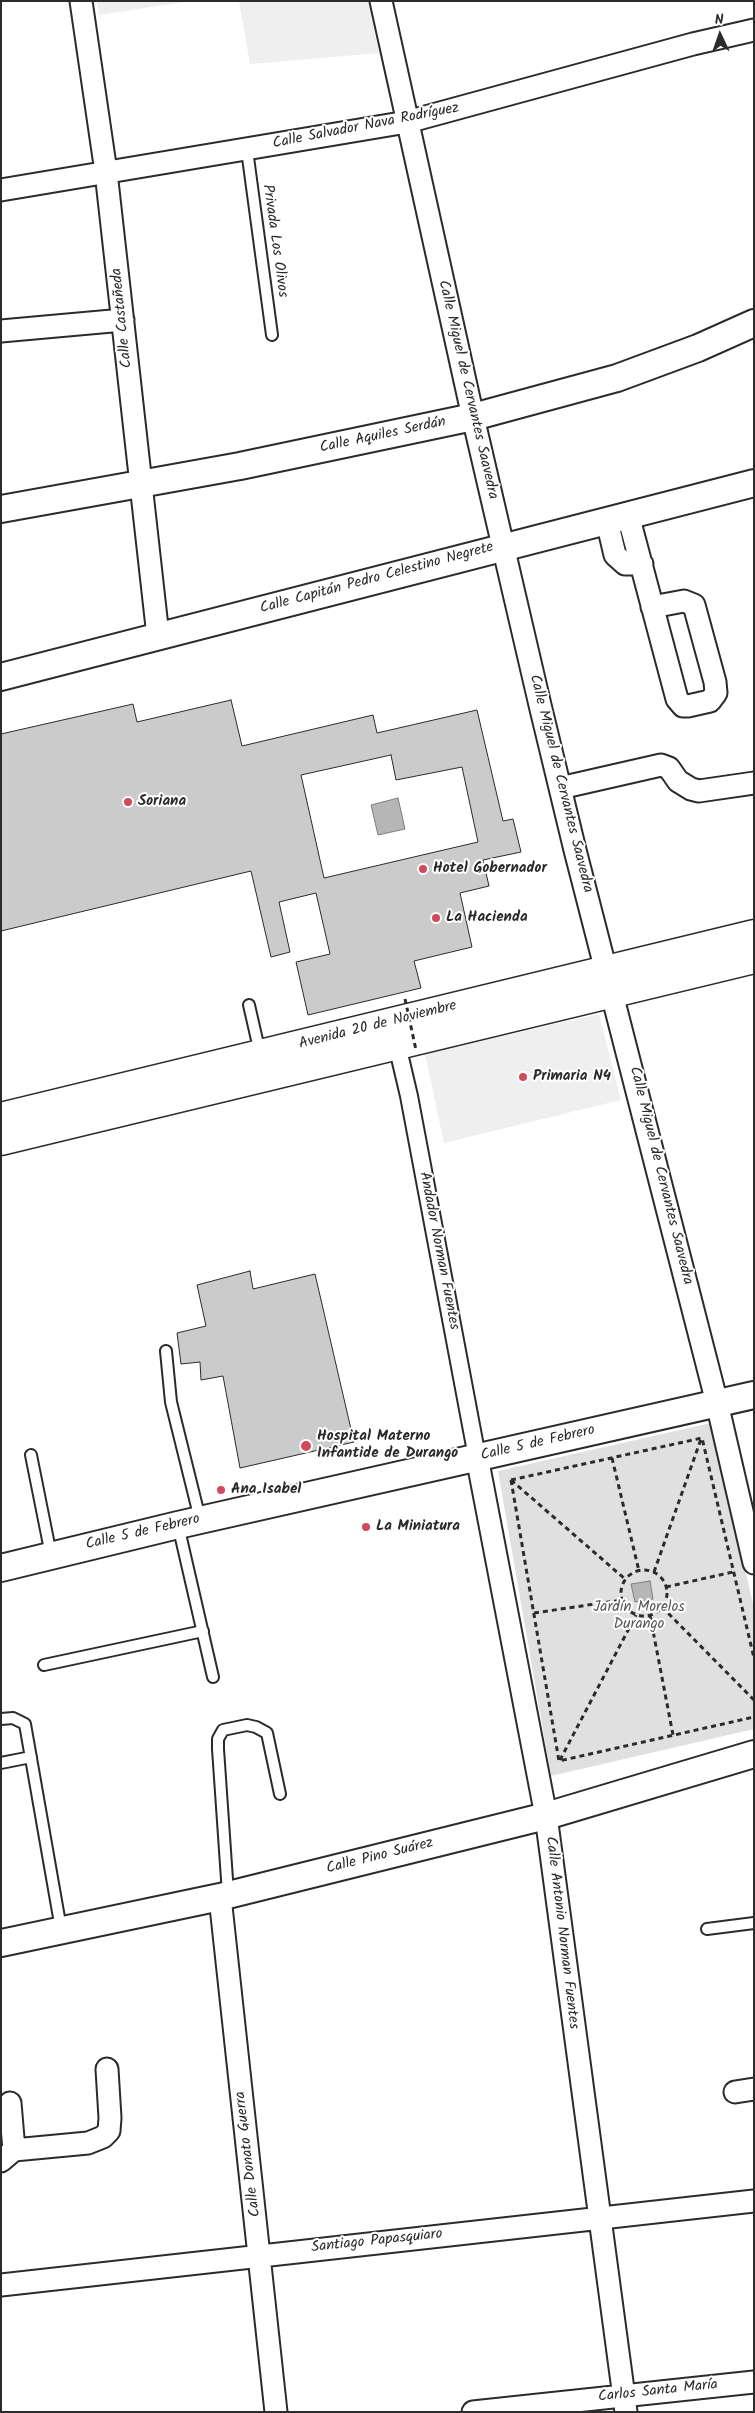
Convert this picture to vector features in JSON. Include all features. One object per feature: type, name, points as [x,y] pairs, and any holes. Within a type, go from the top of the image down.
[{"type":"main road","name":"Avenida 20 de Noviembre","points":[[1,1141],[406,1048],[754,934]]},
{"type":"main road","name":"Avenida 20 de Noviembre","points":[[1,1117],[260,1054],[610,981],[754,960]]},
{"type":"street","name":"Calle Castañeda","points":[[81,1],[106,172],[158,636]]},
{"type":"street","name":"Calle Miguel de Cervantes Saavedra","points":[[381,1],[502,546],[560,788],[718,1403],[754,1563]]},
{"type":"street","name":"Calle Salvador Nava Rodríguez","points":[[1,190],[407,122],[693,44],[754,30]]},
{"type":"street","points":[[1,331],[123,320]]},
{"type":"street","name":"Calle Aquiles Serdán","points":[[1,509],[141,484],[473,416],[617,378],[698,348],[754,323]]},
{"type":"street","name":"Calle Capitán Pedro Celestino Negrete","points":[[1,677],[502,546],[754,483]]},
{"type":"street","points":[[617,518],[615,556],[625,564],[642,564],[652,607],[677,699],[684,706],[710,701],[716,693],[715,682],[694,605],[684,601],[652,607]]},
{"type":"street","points":[[560,788],[661,765],[668,768],[678,781],[691,790],[699,791],[754,783]]},
{"type":"street","name":"Andador Norman Fuentes","points":[[406,1048],[409,1096],[477,1457]]},
{"type":"street","name":"Calle 5 de Febrero","points":[[1,1568],[189,1522],[754,1395]]},
{"type":"street","name":"Calle Antonio Norman Fuentes","points":[[477,1457],[546,1816],[625,2403]]},
{"type":"street","name":"Calle Pino Suárez","points":[[1,1943],[224,1896],[546,1816],[754,1754]]},
{"type":"street","name":"Calle Donato Guerra","points":[[224,1896],[276,2412]]},
{"type":"street","points":[[10,2103],[8,2156],[88,2143],[103,2137],[109,2131],[107,2069]]},
{"type":"street","name":"Santiago Papasquiaro","points":[[1,2285],[754,2201]]},
{"type":"street","name":"Carlos Santa María","points":[[473,2412],[625,2403],[754,2382]]},
{"type":"lane","name":"Privada Los Olivos","points":[[247,150],[272,335]]},
{"type":"lane","points":[[249,1005],[260,1054]]},
{"type":"lane","points":[[166,1351],[171,1402],[203,1631],[213,1677]]},
{"type":"lane","points":[[31,1455],[51,1556]]},
{"type":"lane","points":[[44,1666],[203,1631]]},
{"type":"lane","points":[[1,1719],[14,1718],[25,1724],[61,1930]]},
{"type":"lane","points":[[224,1896],[218,1749],[218,1739],[223,1730],[247,1725],[267,1733],[280,1794]]},
{"type":"lane","points":[[1,1763],[31,1757]]},
{"type":"lane","points":[[707,1930],[754,1923]]},
{"type":"path","points":[[405,999],[406,1048]]},
{"type":"path","points":[[511,1480],[702,1438]]},
{"type":"path","points":[[702,1438],[754,1658]]},
{"type":"path","points":[[654,1572],[702,1438]]},
{"type":"path","points":[[612,1458],[638,1570]]},
{"type":"path","points":[[511,1480],[625,1579]]},
{"type":"path","points":[[511,1480],[559,1761]]},
{"type":"path","points":[[638,1570],[654,1572],[666,1586],[666,1600],[662,1606],[650,1615],[636,1615],[630,1611],[622,1600],[621,1592],[625,1579],[638,1570]]},
{"type":"path","points":[[666,1586],[734,1572]]},
{"type":"path","points":[[534,1613],[622,1600]]},
{"type":"path","points":[[662,1606],[754,1700]]},
{"type":"path","points":[[559,1761],[636,1615]]},
{"type":"path","points":[[650,1615],[673,1735]]},
{"type":"path","points":[[559,1761],[754,1717]]},
{"type":"shaded area","points":[[97,1],[191,1],[99,15]]},
{"type":"shaded area","points":[[239,1],[368,1],[379,53],[250,64]]},
{"type":"shaded area","points":[[398,798],[405,829],[378,835],[371,805]]},
{"type":"shaded area","name":"Primaria N4","points":[[599,1014],[621,1100],[444,1143],[425,1054]]},
{"type":"shaded area","points":[[650,1581],[653,1599],[635,1602],[631,1584]]},
{"type":"green space","name":"Jardín Morelos Durango","points":[[711,1423],[754,1608],[754,1729],[551,1776],[498,1471]]},
{"type":"building","points":[[231,700],[242,746],[373,715],[377,733],[477,710],[503,821],[513,819],[521,852],[483,860],[489,886],[460,893],[472,947],[414,961],[421,988],[308,1015],[296,962],[330,954],[316,893],[279,902],[290,952],[271,957],[251,871],[1,931],[1,734],[133,704],[137,722]],"holes":[[[391,755],[396,780],[462,767],[478,842],[324,878],[301,775]]]},
{"type":"building","points":[[250,1271],[253,1289],[315,1274],[354,1442],[240,1468],[223,1376],[201,1380],[200,1362],[181,1364],[177,1333],[206,1326],[197,1285]]},
{"type":"place","name":"Soriana","points":[[128,802]]},
{"type":"place","name":"Hotel Gobernador","points":[[423,869]]},
{"type":"place","name":"La Hacienda","points":[[436,918]]},
{"type":"place","name":"Primaria N4","points":[[523,1077]]},
{"type":"place","name":"Hospital Materno Infantide de Durango","points":[[306,1446]]},
{"type":"place","name":"Ana Isabel","points":[[221,1490]]},
{"type":"place","name":"La Miniatura","points":[[366,1527]]}]
